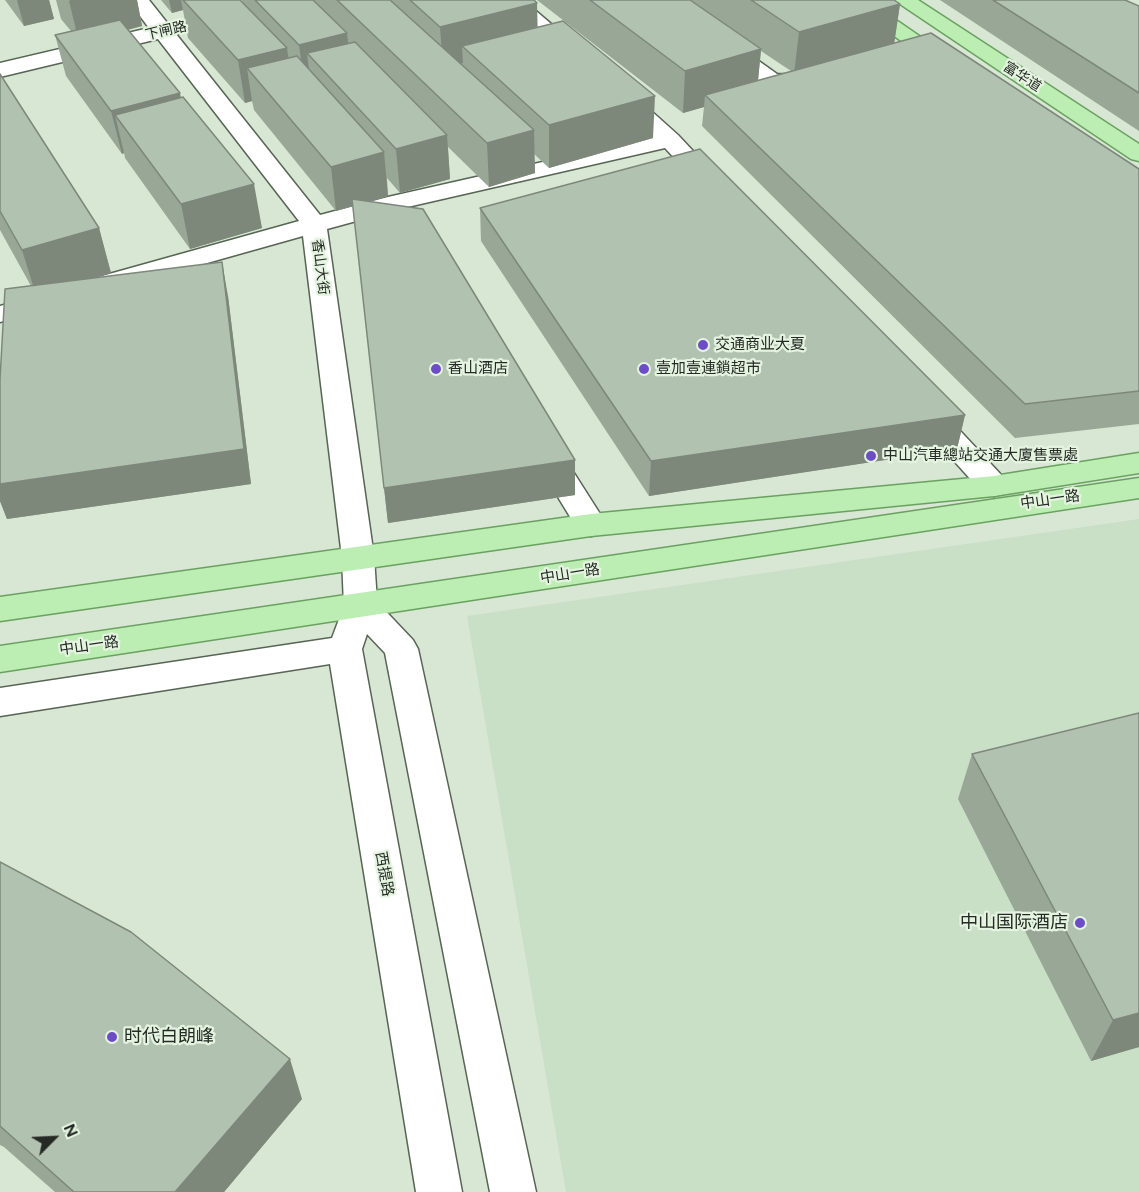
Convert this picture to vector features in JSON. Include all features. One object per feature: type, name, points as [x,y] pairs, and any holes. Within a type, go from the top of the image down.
[{"type":"main road","points":[[853,0],[965,75]]},
{"type":"main road","name":"富华道","points":[[904,0],[1139,154]]},
{"type":"main road","name":"中山一路","points":[[0,609],[591,525],[994,486],[1139,462]]},
{"type":"main road","name":"中山一路","points":[[0,659],[361,606],[1019,504],[1139,488]]},
{"type":"street","name":"香山大街","points":[[138,0],[314,224],[358,557]]},
{"type":"street","points":[[511,0],[670,140],[727,200]]},
{"type":"street","points":[[660,0],[772,81],[806,83],[828,77]]},
{"type":"street","name":"下闸路","points":[[0,70],[196,24]]},
{"type":"street","points":[[905,55],[927,49]]},
{"type":"street","points":[[0,314],[388,204],[670,140]]},
{"type":"street","points":[[388,204],[426,264]]},
{"type":"street","points":[[914,400],[994,486]]},
{"type":"street","points":[[534,434],[591,525]]},
{"type":"street","name":"西提路","points":[[358,557],[361,606],[345,650],[439,1192]]},
{"type":"street","points":[[361,606],[401,649],[513,1192]]},
{"type":"street","points":[[0,702],[345,650]]},
{"type":"shaded area","points":[[1139,519],[1139,1192],[566,1192],[467,616]]},
{"type":"building","points":[[183,0],[240,0],[287,48],[238,60]]},
{"type":"building","points":[[255,0],[313,0],[347,33],[299,45]]},
{"type":"building","points":[[337,0],[390,0],[534,130],[487,143]]},
{"type":"building","points":[[410,0],[534,0],[537,3],[440,27]]},
{"type":"building","points":[[590,0],[690,0],[761,49],[685,71]]},
{"type":"building","points":[[751,0],[894,0],[900,4],[799,32]]},
{"type":"building","points":[[993,0],[1125,0],[1139,6],[1139,93]]},
{"type":"building","points":[[120,20],[180,93],[111,111],[55,35]]},
{"type":"building","points":[[563,21],[655,96],[549,125],[462,46]]},
{"type":"building","points":[[931,33],[1139,169],[1139,391],[1025,404],[705,95]]},
{"type":"building","points":[[355,42],[447,135],[396,149],[307,53]]},
{"type":"building","points":[[297,56],[384,152],[331,167],[247,68]]},
{"type":"building","points":[[0,74],[99,228],[22,250],[0,211]]},
{"type":"building","points":[[183,97],[254,184],[181,204],[115,115]]},
{"type":"building","name":"交通商业大夏","points":[[700,149],[965,415],[651,461],[480,208]]},
{"type":"building","name":"香山酒店","points":[[352,199],[423,209],[575,460],[384,488]]},
{"type":"building","points":[[222,262],[244,449],[0,484],[0,379],[5,289]]},
{"type":"building","name":"中山国际酒店","points":[[1139,713],[1139,1013],[1113,1020],[972,754]]},
{"type":"building","name":"时代白朗峰","points":[[0,862],[131,932],[290,1059],[175,1192],[74,1192],[0,1126]]},
{"type":"place","name":"交通商业大夏","points":[[703,345]]},
{"type":"place","name":"香山酒店","points":[[436,369]]},
{"type":"place","name":"壹加壹連鎖超市","points":[[644,369]]},
{"type":"place","name":"中山汽車總站交通大廈售票處","points":[[871,456]]},
{"type":"place","name":"中山国际酒店","points":[[1080,923]]},
{"type":"place","name":"时代白朗峰","points":[[112,1037]]}]
